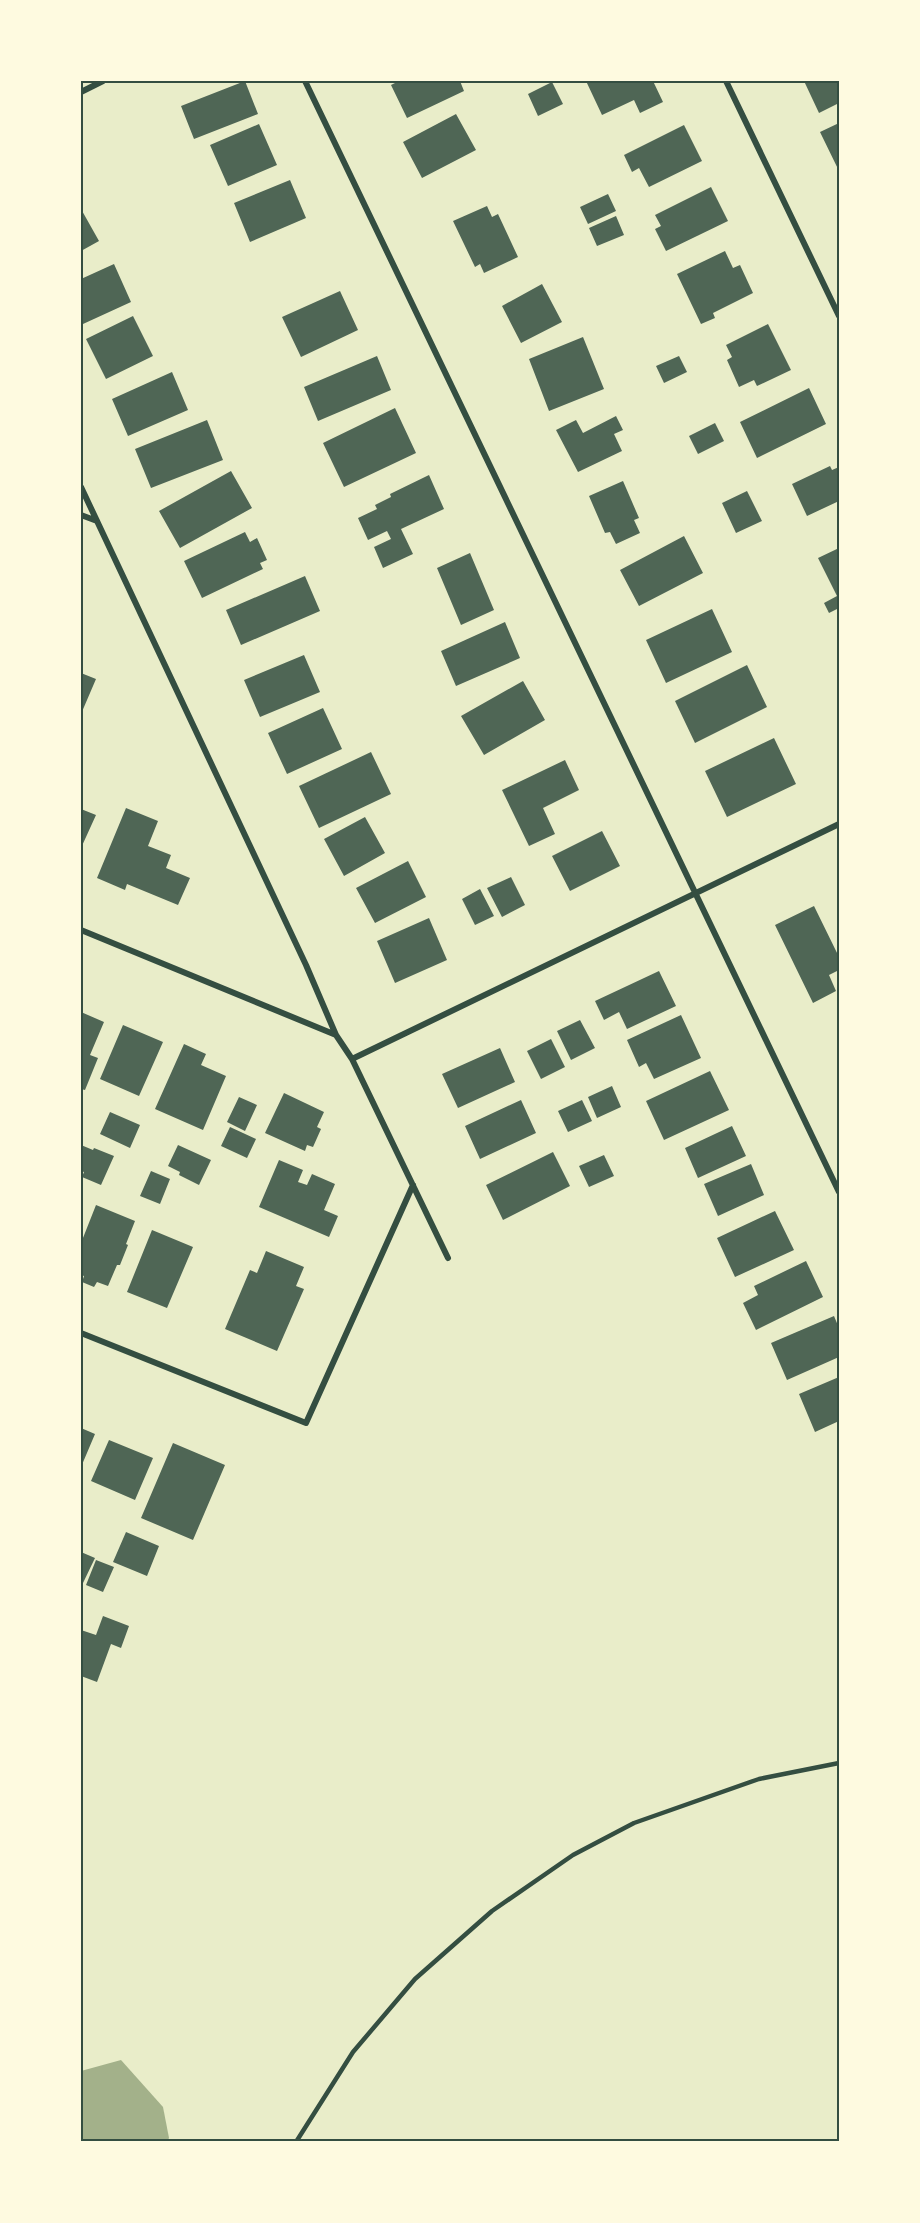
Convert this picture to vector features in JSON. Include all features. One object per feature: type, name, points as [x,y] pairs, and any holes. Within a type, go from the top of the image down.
[{"type":"street","points":[[81,92],[103,81]]},
{"type":"street","points":[[305,81],[839,1192]]},
{"type":"street","points":[[726,81],[839,316]]},
{"type":"street","points":[[81,487],[306,964],[336,1035],[352,1059],[448,1258]]},
{"type":"street","points":[[81,515],[98,521]]},
{"type":"street","points":[[352,1059],[839,824]]},
{"type":"street","points":[[81,930],[336,1035]]},
{"type":"street","points":[[81,1334],[306,1423],[413,1185]]},
{"type":"lane","points":[[296,2142],[353,2052],[407,1988],[492,1911],[573,1855],[634,1823],[759,1779],[839,1763]]},
{"type":"shaded area","points":[[121,2060],[163,2107],[169,2138],[167,2142],[81,2142],[81,2071]]},
{"type":"building","points":[[245,81],[258,114],[194,139],[181,106]]},
{"type":"building","points":[[399,81],[460,81],[464,91],[407,118],[391,85]]},
{"type":"building","points":[[586,81],[653,81],[663,102],[640,113],[634,100],[602,115]]},
{"type":"building","points":[[804,81],[839,81],[839,103],[819,113]]},
{"type":"building","points":[[552,82],[563,104],[538,116],[528,94]]},
{"type":"building","points":[[456,114],[476,150],[422,178],[403,142]]},
{"type":"building","points":[[839,123],[839,171],[820,132]]},
{"type":"building","points":[[259,124],[277,165],[228,186],[210,145]]},
{"type":"building","points":[[684,125],[702,161],[649,187],[639,168],[632,172],[624,155]]},
{"type":"building","points":[[290,180],[306,218],[250,242],[234,203]]},
{"type":"building","points":[[711,187],[728,221],[666,251],[655,229],[661,226],[655,215]]},
{"type":"building","points":[[608,194],[616,211],[588,224],[580,207]]},
{"type":"building","points":[[487,206],[492,217],[498,214],[518,257],[484,273],[480,264],[475,267],[453,221]]},
{"type":"building","points":[[81,209],[99,241],[81,251]]},
{"type":"building","points":[[616,216],[624,235],[597,246],[589,228]]},
{"type":"building","points":[[725,251],[733,268],[740,265],[753,293],[713,313],[715,318],[701,324],[677,274]]},
{"type":"building","points":[[114,264],[131,302],[83,324],[81,320],[81,279]]},
{"type":"building","points":[[542,284],[562,322],[521,343],[502,306]]},
{"type":"building","points":[[340,291],[358,330],[301,357],[282,317]]},
{"type":"building","points":[[133,316],[153,356],[106,379],[86,339]]},
{"type":"building","points":[[768,324],[791,370],[757,386],[754,380],[739,387],[727,360],[732,357],[726,345]]},
{"type":"building","points":[[583,337],[604,389],[549,411],[529,359]]},
{"type":"building","points":[[377,356],[391,390],[318,421],[304,387]]},
{"type":"building","points":[[679,356],[687,372],[664,383],[656,366]]},
{"type":"building","points":[[172,372],[188,410],[128,436],[112,399]]},
{"type":"building","points":[[809,388],[826,424],[757,458],[740,422]]},
{"type":"building","points":[[395,408],[416,453],[344,487],[323,443]]},
{"type":"building","points":[[616,416],[623,430],[614,434],[622,451],[578,472],[556,430],[576,420],[583,433]]},
{"type":"building","points":[[207,420],[223,460],[151,488],[135,449]]},
{"type":"building","points":[[715,423],[724,441],[698,454],[689,436]]},
{"type":"building","points":[[830,466],[832,470],[839,467],[839,501],[807,516],[792,484]]},
{"type":"building","points":[[231,471],[252,508],[180,548],[159,511]]},
{"type":"building","points":[[429,475],[444,509],[401,529],[413,554],[383,568],[374,547],[391,539],[387,531],[368,540],[358,518],[377,509],[375,505],[391,497],[390,494]]},
{"type":"building","points":[[623,481],[639,518],[634,520],[640,533],[616,544],[610,532],[605,533],[589,496]]},
{"type":"building","points":[[747,491],[762,521],[736,533],[722,503]]},
{"type":"building","points":[[245,532],[250,542],[257,538],[267,560],[260,563],[263,569],[202,598],[184,561]]},
{"type":"building","points":[[684,536],[703,573],[639,606],[620,570]]},
{"type":"building","points":[[839,548],[839,608],[829,613],[824,603],[837,596],[818,558]]},
{"type":"building","points":[[470,553],[494,610],[461,625],[437,568]]},
{"type":"building","points":[[305,576],[320,611],[241,645],[226,610]]},
{"type":"building","points":[[712,609],[732,652],[666,683],[646,640]]},
{"type":"building","points":[[505,622],[520,658],[456,686],[441,651]]},
{"type":"building","points":[[304,655],[320,692],[260,717],[244,680]]},
{"type":"building","points":[[747,665],[767,707],[695,743],[675,701]]},
{"type":"building","points":[[81,673],[96,679],[81,714]]},
{"type":"building","points":[[523,681],[545,720],[484,755],[461,716]]},
{"type":"building","points":[[323,708],[342,749],[287,774],[268,733]]},
{"type":"building","points":[[774,738],[796,784],[727,817],[705,771]]},
{"type":"building","points":[[371,752],[391,794],[319,828],[299,786]]},
{"type":"building","points":[[565,760],[579,790],[543,808],[555,834],[529,846],[502,790]]},
{"type":"building","points":[[126,808],[158,821],[148,846],[171,855],[166,868],[190,878],[178,905],[127,884],[125,890],[97,878]]},
{"type":"building","points":[[81,809],[96,815],[81,848]]},
{"type":"building","points":[[365,817],[385,853],[344,876],[324,839]]},
{"type":"building","points":[[602,831],[620,866],[570,891],[552,856]]},
{"type":"building","points":[[408,861],[426,897],[375,923],[356,888]]},
{"type":"building","points":[[511,877],[525,905],[502,917],[487,888]]},
{"type":"building","points":[[480,889],[494,916],[475,925],[462,899]]},
{"type":"building","points":[[814,906],[839,957],[839,970],[829,975],[836,991],[813,1003],[775,925]]},
{"type":"building","points":[[429,918],[447,960],[395,983],[377,941]]},
{"type":"building","points":[[659,971],[676,1006],[627,1029],[619,1012],[604,1020],[595,1001]]},
{"type":"building","points":[[81,1012],[104,1022],[90,1055],[98,1058],[85,1090],[81,1089]]},
{"type":"building","points":[[681,1015],[701,1058],[654,1079],[646,1063],[639,1067],[627,1040]]},
{"type":"building","points":[[580,1020],[595,1048],[571,1060],[557,1031]]},
{"type":"building","points":[[123,1025],[163,1042],[139,1096],[100,1079]]},
{"type":"building","points":[[551,1039],[565,1067],[541,1079],[527,1051]]},
{"type":"building","points":[[184,1044],[206,1054],[201,1065],[226,1076],[203,1130],[155,1109]]},
{"type":"building","points":[[500,1048],[515,1082],[458,1108],[442,1074]]},
{"type":"building","points":[[710,1071],[729,1110],[664,1140],[646,1101]]},
{"type":"building","points":[[612,1086],[621,1107],[597,1118],[588,1097]]},
{"type":"building","points":[[284,1093],[324,1112],[317,1127],[321,1129],[313,1147],[307,1145],[305,1151],[265,1133]]},
{"type":"building","points":[[239,1097],[257,1105],[245,1131],[227,1122]]},
{"type":"building","points":[[521,1100],[536,1133],[480,1159],[465,1126]]},
{"type":"building","points":[[582,1100],[592,1121],[568,1132],[558,1111]]},
{"type":"building","points":[[110,1112],[140,1125],[130,1148],[100,1134]]},
{"type":"building","points":[[732,1126],[746,1156],[698,1178],[685,1148]]},
{"type":"building","points":[[230,1127],[256,1139],[247,1158],[221,1146]]},
{"type":"building","points":[[81,1145],[114,1156],[101,1185],[82,1177],[84,1172],[81,1171]]},
{"type":"building","points":[[178,1145],[211,1160],[199,1185],[179,1175],[180,1172],[168,1166]]},
{"type":"building","points":[[553,1152],[570,1186],[503,1220],[486,1185]]},
{"type":"building","points":[[604,1155],[614,1176],[589,1187],[579,1166]]},
{"type":"building","points":[[279,1160],[303,1170],[298,1182],[307,1185],[312,1174],[335,1184],[324,1210],[338,1216],[329,1237],[259,1207]]},
{"type":"building","points":[[751,1164],[764,1195],[718,1216],[704,1184]]},
{"type":"building","points":[[151,1171],[170,1179],[160,1204],[140,1196]]},
{"type":"building","points":[[96,1205],[135,1221],[120,1265],[117,1265],[108,1286],[97,1282],[94,1287],[82,1282],[84,1276],[81,1275],[81,1243]]},
{"type":"building","points":[[775,1211],[794,1250],[735,1277],[717,1238]]},
{"type":"building","points":[[152,1230],[193,1247],[167,1308],[127,1292]]},
{"type":"building","points":[[266,1251],[304,1267],[296,1286],[304,1289],[277,1351],[225,1329],[250,1270],[257,1273]]},
{"type":"building","points":[[806,1261],[823,1297],[756,1330],[743,1303],[758,1295],[754,1286]]},
{"type":"building","points":[[834,1316],[839,1328],[839,1357],[787,1380],[771,1343]]},
{"type":"building","points":[[839,1377],[839,1421],[815,1432],[799,1394]]},
{"type":"building","points":[[81,1428],[95,1434],[81,1467]]},
{"type":"building","points":[[109,1440],[153,1458],[135,1500],[91,1481]]},
{"type":"building","points":[[173,1443],[225,1465],[193,1540],[141,1518]]},
{"type":"building","points":[[126,1532],[159,1546],[147,1576],[113,1562]]},
{"type":"building","points":[[81,1552],[95,1558],[83,1583],[81,1582]]},
{"type":"building","points":[[96,1560],[114,1567],[103,1592],[86,1585]]},
{"type":"building","points":[[103,1616],[129,1626],[121,1648],[111,1644],[97,1682],[81,1676],[81,1630],[96,1635]]}]
